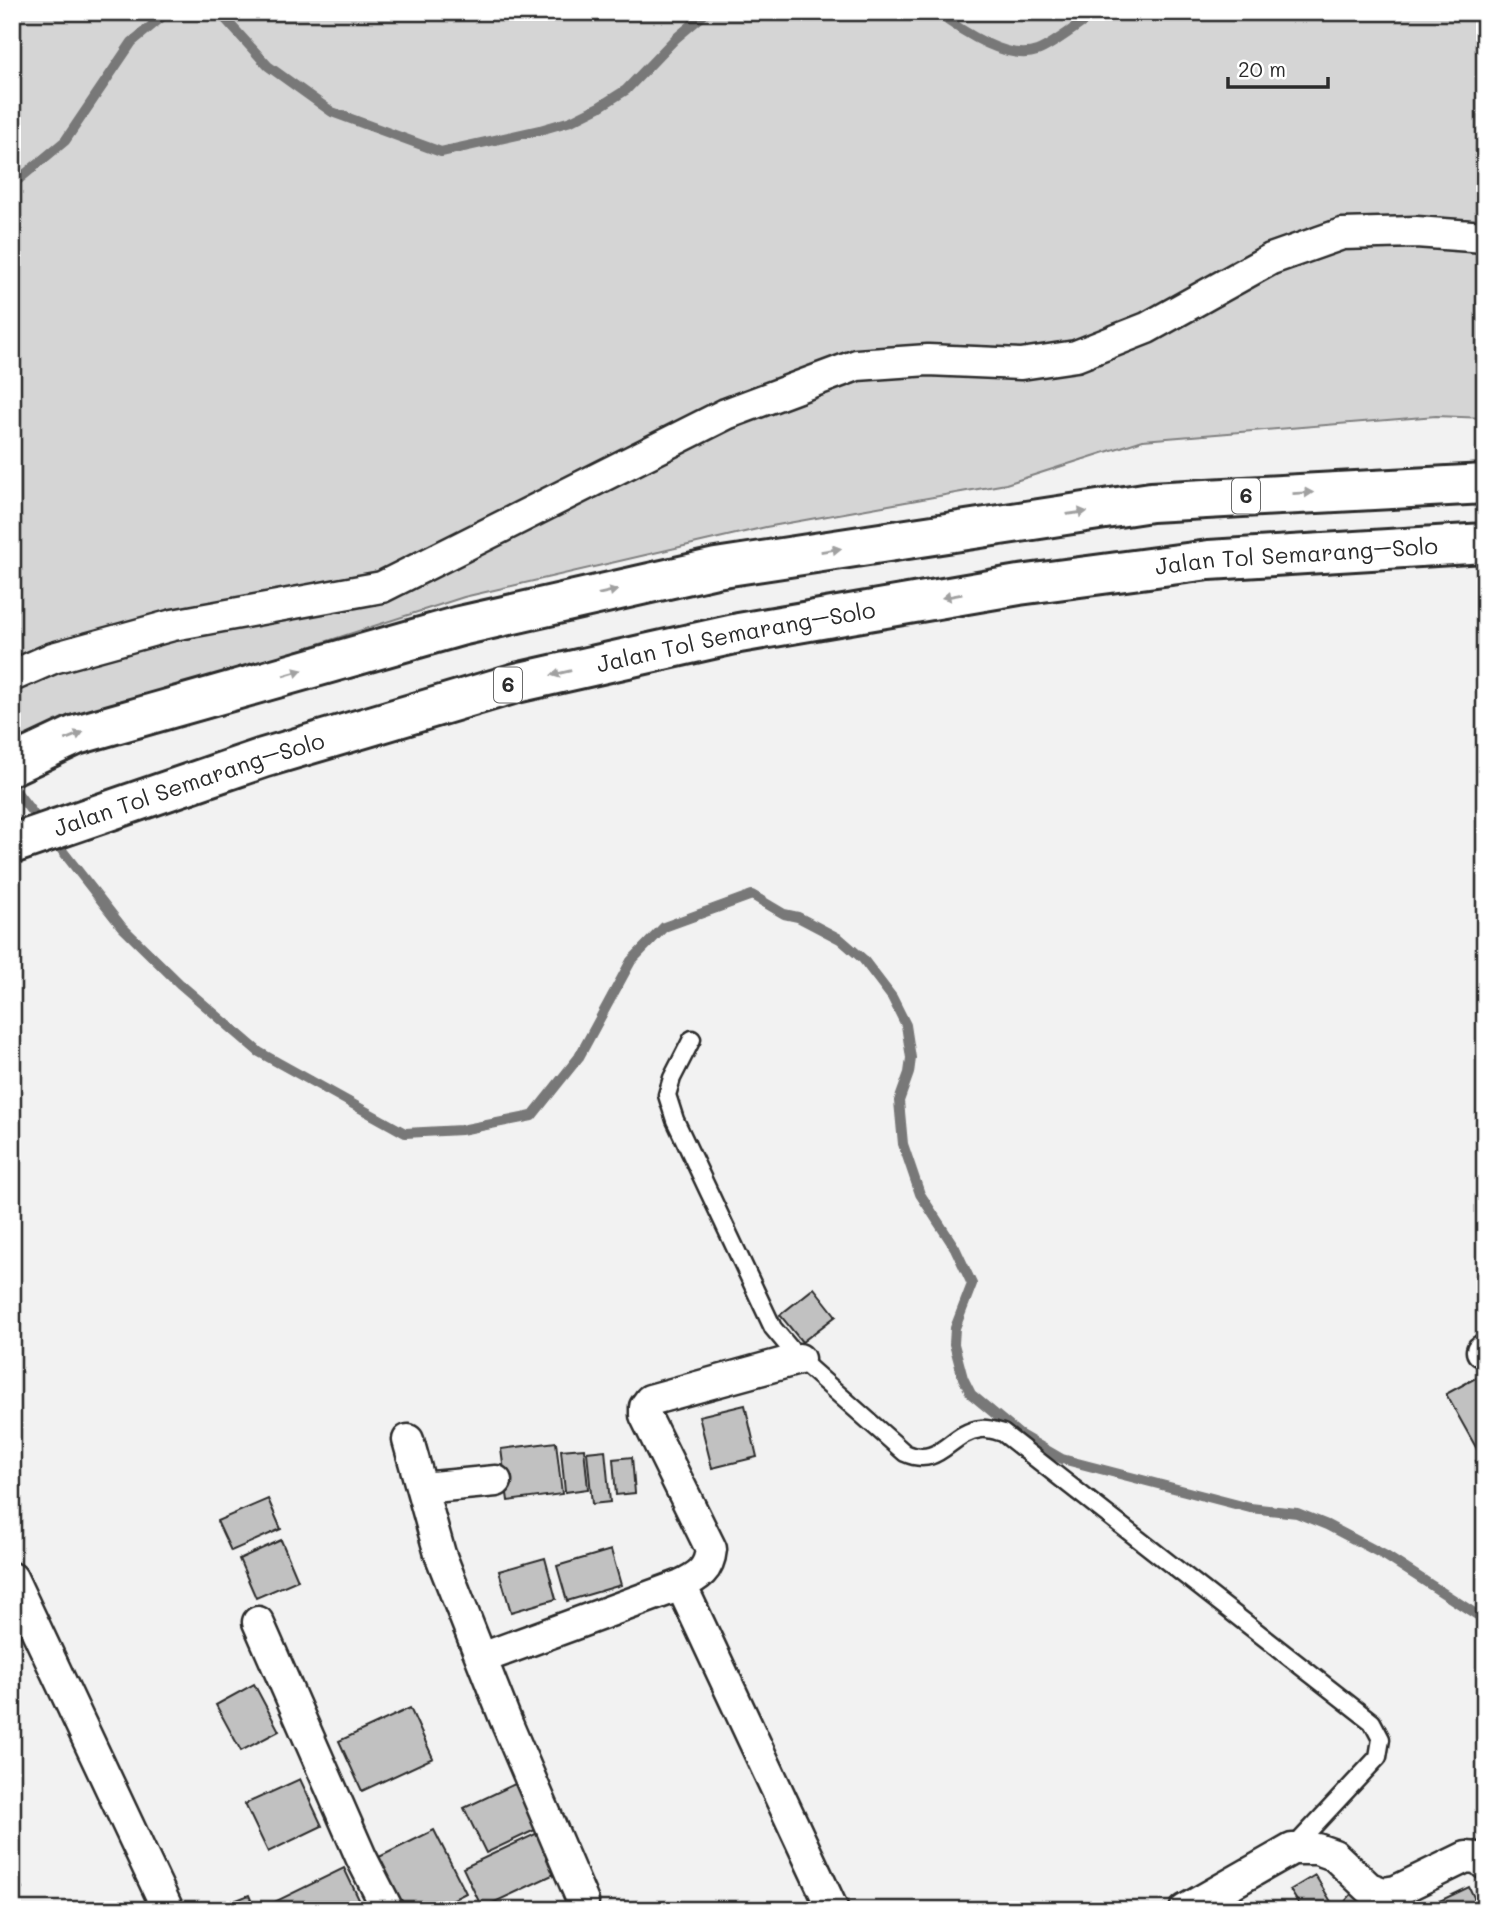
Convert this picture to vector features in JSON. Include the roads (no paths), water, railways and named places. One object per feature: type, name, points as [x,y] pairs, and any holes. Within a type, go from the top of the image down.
[{"type":"highway","name":"6","points":[[12,765],[76,734],[460,626],[716,568],[1151,502],[1485,484]]},
{"type":"highway","name":"Jalan Tol Semarang–Solo","points":[[12,844],[263,758],[516,683],[739,633],[1019,585],[1209,560],[1485,543]]},
{"type":"street","points":[[12,676],[53,658],[173,625],[382,587],[726,414],[857,365],[928,360],[1021,364],[1076,356],[1147,328],[1270,259],[1342,234],[1416,232],[1485,237]]},
{"type":"street","points":[[481,1658],[698,1577],[710,1564],[711,1549],[645,1415],[645,1407],[650,1400],[799,1359]]},
{"type":"street","points":[[408,1440],[440,1554],[578,1907]]},
{"type":"street","points":[[422,1488],[496,1481]]},
{"type":"street","points":[[12,1578],[168,1910]]},
{"type":"street","points":[[681,1585],[833,1910]]},
{"type":"street","points":[[258,1622],[361,1857],[388,1910]]},
{"type":"street","points":[[1185,1910],[1292,1849],[1317,1849],[1334,1855],[1368,1888],[1383,1893],[1396,1891],[1466,1857],[1478,1858],[1485,1864]]},
{"type":"lane","points":[[692,1039],[671,1078],[667,1095],[671,1108],[774,1328],[799,1359],[905,1453],[918,1459],[932,1456],[966,1433],[983,1428],[1003,1433],[1372,1722],[1381,1739],[1378,1757],[1292,1849]]},
{"type":"waterway","points":[[12,185],[65,141],[132,42],[168,12]]},
{"type":"waterway","points":[[219,12],[268,66],[332,112],[441,152],[540,130],[571,121],[599,107],[626,90],[675,39],[707,12]]},
{"type":"waterway","points":[[936,12],[984,42],[1012,52],[1025,53],[1051,44],[1097,12]]},
{"type":"waterway","points":[[12,786],[42,825]]},
{"type":"waterway","points":[[54,840],[122,927],[180,984],[259,1052],[405,1133],[461,1130],[532,1116],[579,1057],[631,961],[664,927],[752,895],[784,914],[798,917],[840,939],[863,959],[892,997],[906,1025],[911,1058],[909,1073],[899,1101],[903,1144],[920,1194],[955,1248],[972,1284],[955,1328],[954,1344],[963,1378],[971,1394],[1019,1434],[1062,1459],[1250,1508],[1297,1513],[1327,1525],[1386,1556],[1485,1620]]}]
